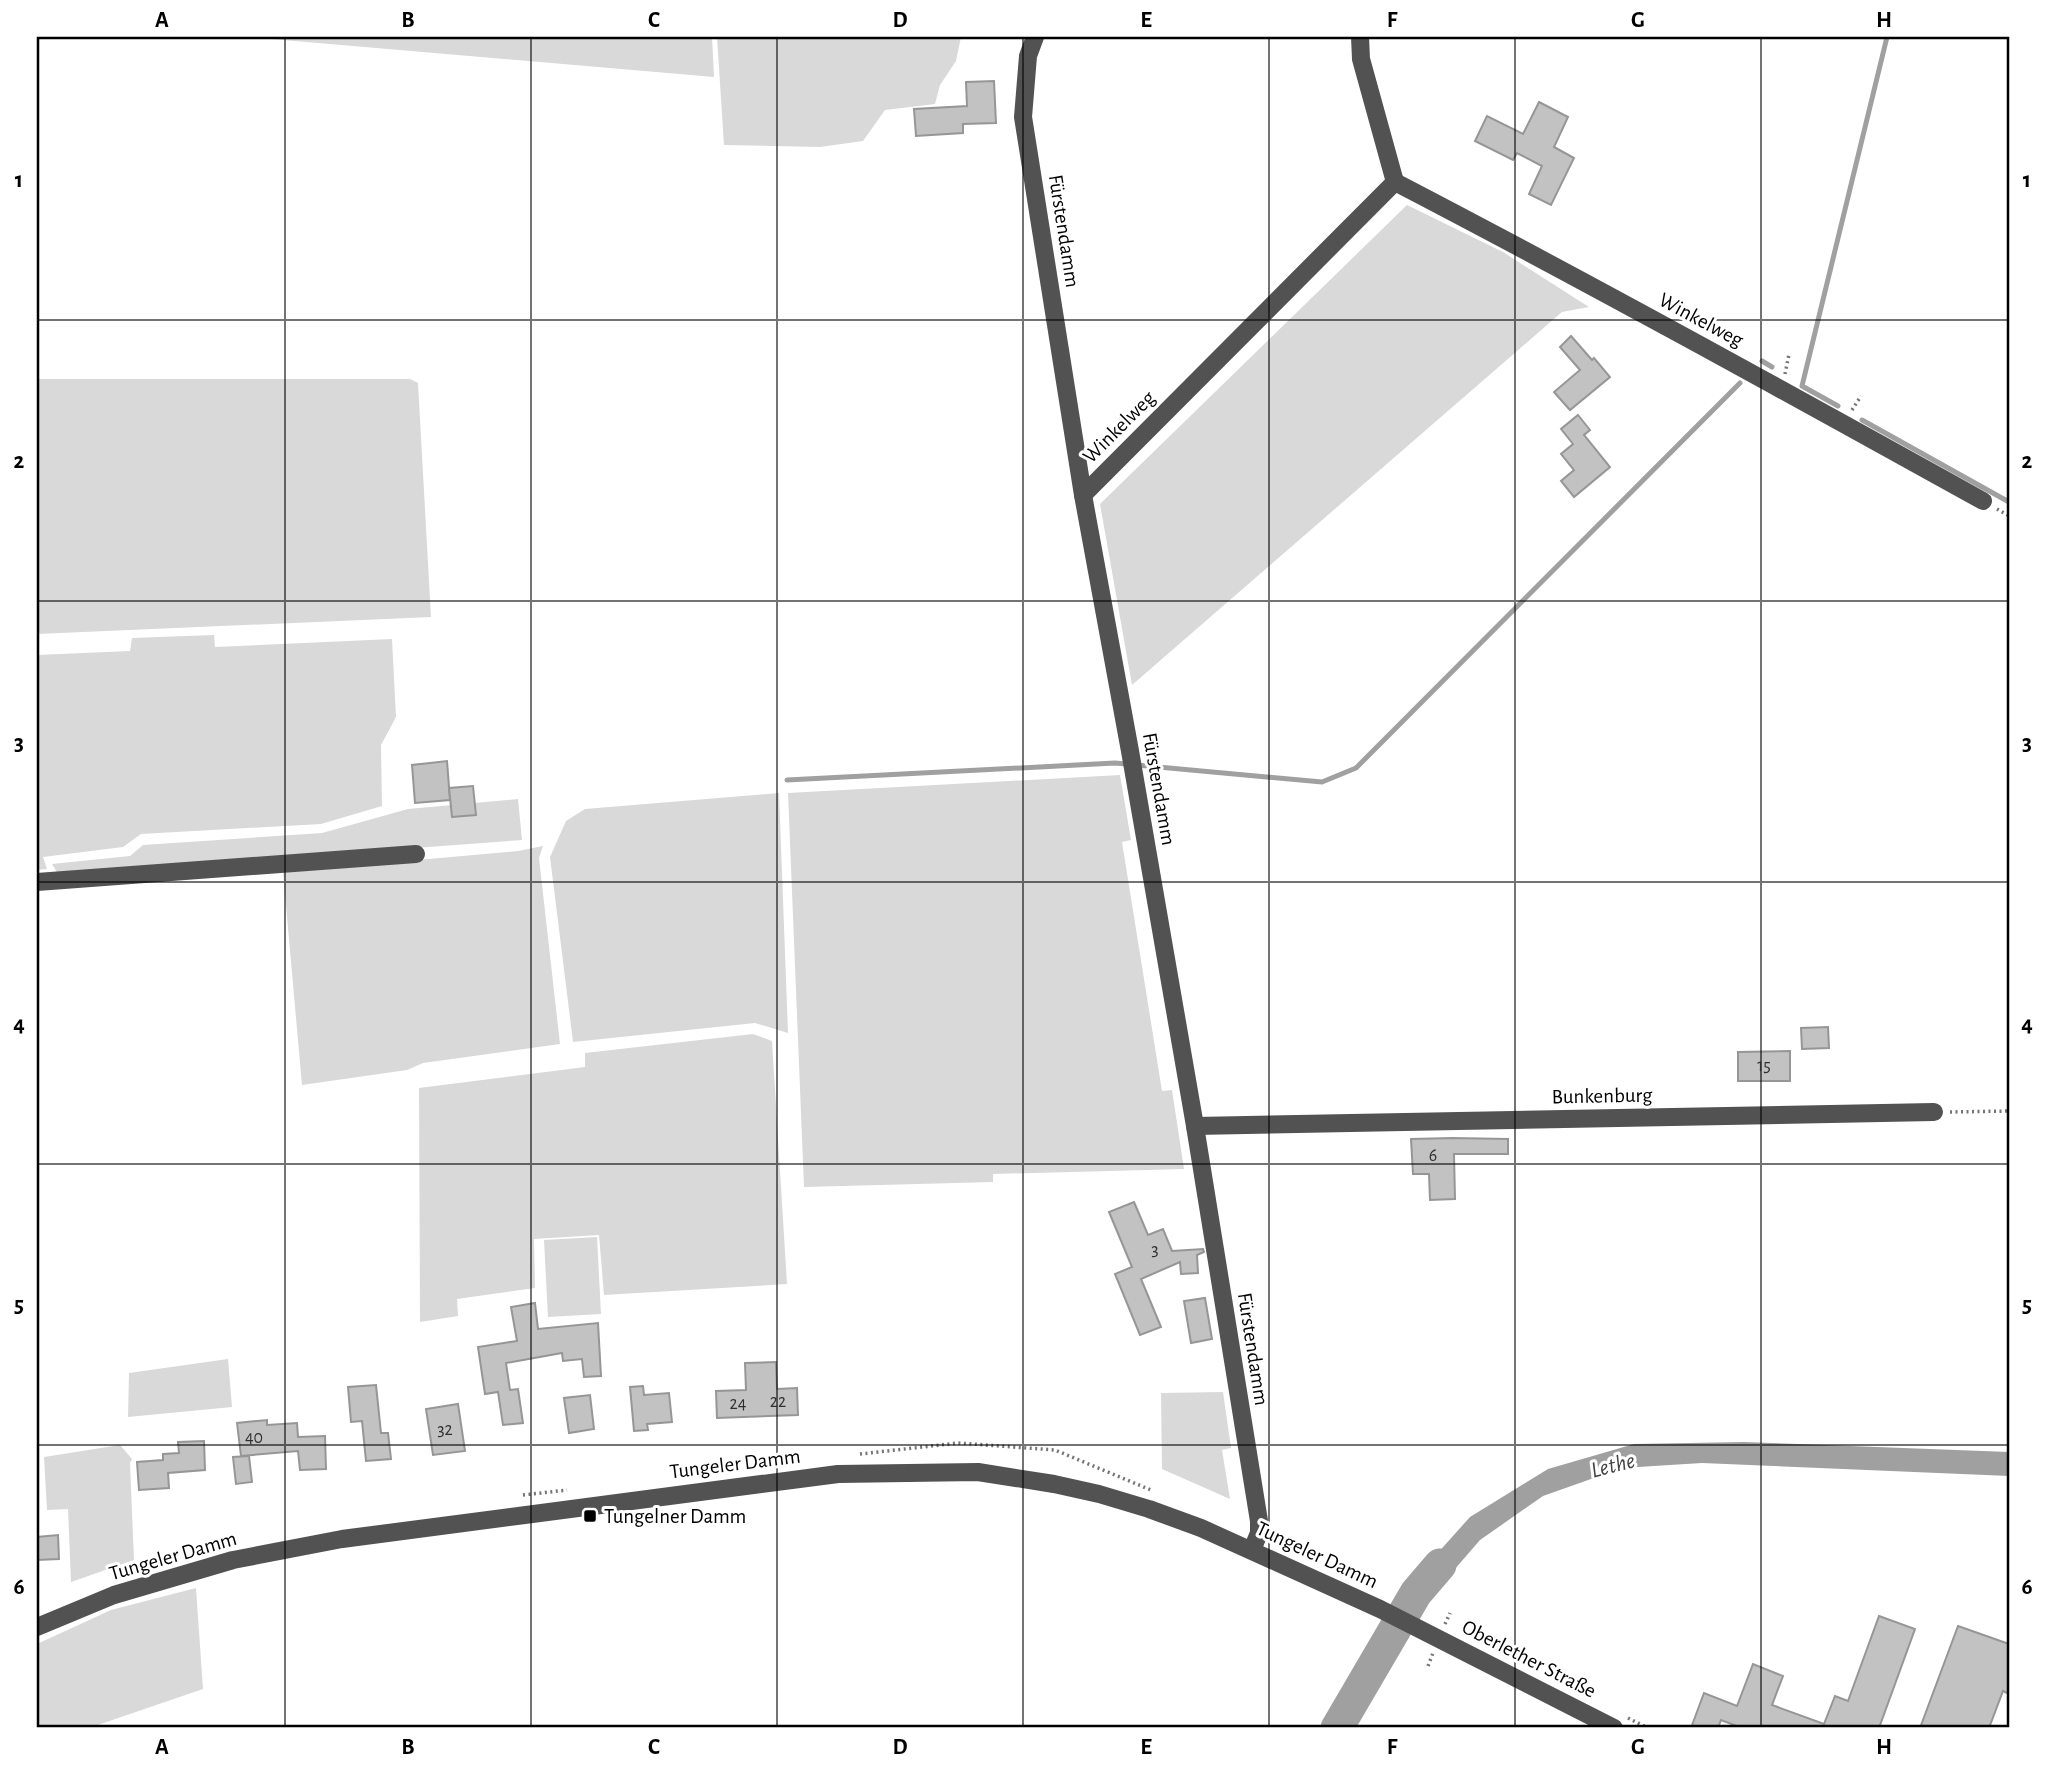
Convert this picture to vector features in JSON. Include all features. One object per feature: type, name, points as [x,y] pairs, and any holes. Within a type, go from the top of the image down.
[{"type":"street","name":"Fürstendamm","points":[[1035,37],[1028,56],[1023,117],[1083,495],[1195,1126],[1258,1521],[1259,1533],[1252,1550]]},
{"type":"street","points":[[1360,37],[1361,59],[1395,182]]},
{"type":"street","name":"Winkelweg","points":[[1083,495],[1395,182],[1760,377],[1983,501]]},
{"type":"street","points":[[37,882],[416,854]]},
{"type":"street","name":"Bunkenburg","points":[[1195,1126],[1934,1112]]},
{"type":"street","name":"Tungeler Damm","points":[[37,1627],[114,1595],[233,1560],[331,1541],[838,1474],[978,1472],[1054,1484],[1149,1509],[1252,1550],[1424,1631]]},
{"type":"street","name":"Oberlether Straße","points":[[1424,1631],[1614,1728]]},
{"type":"path","points":[[1934,1112],[2009,1111]]},
{"type":"shaded area","points":[[247,37],[712,37],[714,77]]},
{"type":"shaded area","points":[[717,37],[961,37],[956,61],[940,85],[935,104],[885,110],[863,141],[820,147],[724,145]]},
{"type":"shaded area","points":[[1407,205],[1503,252],[1589,307],[1562,312],[1132,685],[1100,504]]},
{"type":"shaded area","points":[[37,379],[410,379],[418,383],[431,617],[37,634]]},
{"type":"shaded area","points":[[214,635],[215,647],[392,639],[396,717],[381,745],[382,806],[321,824],[141,834],[123,847],[43,857],[47,869],[37,870],[37,655],[130,651],[132,638]]},
{"type":"shaded area","points":[[1120,775],[1131,840],[1122,842],[1162,1091],[1172,1090],[1184,1169],[993,1174],[993,1182],[804,1187],[788,793]]},
{"type":"shaded area","points":[[779,793],[788,1033],[755,1023],[573,1042],[550,857],[566,821],[585,809]]},
{"type":"shaded area","points":[[518,799],[522,840],[58,874],[52,864],[130,856],[143,845],[322,833],[408,809]]},
{"type":"shaded area","points":[[543,846],[539,858],[560,1044],[423,1063],[407,1070],[302,1085],[283,872],[518,851]]},
{"type":"shaded area","points":[[753,1034],[772,1041],[787,1284],[604,1295],[599,1235],[534,1239],[535,1288],[457,1299],[458,1316],[420,1322],[419,1088],[585,1067],[585,1053]]},
{"type":"shaded area","points":[[597,1237],[601,1314],[548,1317],[544,1240]]},
{"type":"shaded area","points":[[228,1359],[232,1407],[128,1417],[129,1373]]},
{"type":"shaded area","points":[[1223,1392],[1231,1448],[1222,1450],[1230,1499],[1162,1469],[1161,1393]]},
{"type":"shaded area","points":[[120,1445],[132,1459],[134,1560],[71,1582],[68,1509],[47,1510],[44,1457]]},
{"type":"shaded area","points":[[196,1588],[203,1689],[89,1728],[37,1728],[37,1644],[111,1610]]},
{"type":"water","points":[[1744,1442],[2009,1452],[2009,1476],[1702,1463],[1622,1468],[1543,1496],[1480,1540],[1422,1607],[1400,1595],[1470,1517],[1548,1469],[1634,1444]]},
{"type":"building","points":[[994,81],[996,123],[963,124],[963,133],[916,136],[914,109],[967,106],[966,82]]},
{"type":"building","points":[[1539,102],[1568,117],[1554,147],[1574,158],[1551,205],[1529,194],[1542,166],[1517,153],[1513,160],[1475,141],[1487,116],[1523,134]]},
{"type":"building","points":[[1571,336],[1610,377],[1570,410],[1554,392],[1580,370],[1560,347]]},
{"type":"building","points":[[1578,415],[1590,430],[1584,435],[1610,467],[1574,497],[1561,481],[1574,470],[1561,454],[1573,444],[1561,429]]},
{"type":"building","points":[[447,761],[450,800],[415,803],[412,765]]},
{"type":"building","points":[[473,786],[476,815],[452,817],[449,788]]},
{"type":"building","points":[[1828,1027],[1829,1048],[1802,1049],[1801,1028]]},
{"type":"building","points":[[1790,1051],[1790,1081],[1738,1081],[1738,1052]]},
{"type":"building","points":[[1411,1139],[1508,1139],[1508,1154],[1454,1154],[1455,1199],[1430,1200],[1429,1174],[1413,1174]]},
{"type":"building","points":[[1134,1202],[1148,1235],[1163,1229],[1172,1251],[1203,1249],[1204,1252],[1197,1255],[1198,1273],[1181,1274],[1180,1262],[1141,1279],[1161,1327],[1140,1335],[1115,1274],[1132,1267],[1109,1212]]},
{"type":"building","points":[[1205,1298],[1212,1339],[1191,1343],[1184,1301]]},
{"type":"building","points":[[535,1303],[538,1329],[598,1323],[601,1376],[584,1377],[582,1359],[563,1361],[562,1353],[506,1363],[510,1390],[518,1389],[523,1423],[503,1425],[498,1392],[485,1394],[478,1347],[517,1341],[511,1307]]},
{"type":"building","points":[[776,1362],[777,1389],[797,1388],[798,1415],[717,1418],[716,1391],[746,1390],[745,1363]]},
{"type":"building","points":[[376,1385],[381,1433],[388,1433],[391,1459],[366,1461],[362,1421],[351,1422],[348,1387]]},
{"type":"building","points":[[643,1386],[644,1395],[669,1393],[672,1422],[647,1424],[648,1430],[634,1431],[630,1387]]},
{"type":"building","points":[[590,1395],[594,1429],[569,1433],[564,1398]]},
{"type":"building","points":[[458,1404],[465,1451],[433,1455],[426,1409]]},
{"type":"building","points":[[267,1420],[267,1425],[297,1423],[298,1437],[325,1436],[326,1469],[300,1470],[298,1451],[241,1456],[237,1423]]},
{"type":"building","points":[[204,1441],[205,1470],[168,1473],[169,1488],[139,1490],[137,1462],[163,1460],[163,1454],[179,1453],[178,1442]]},
{"type":"building","points":[[249,1456],[252,1482],[236,1484],[233,1457]]},
{"type":"building","points":[[58,1535],[59,1559],[37,1560],[37,1537]]},
{"type":"building","points":[[1879,1616],[1915,1629],[1879,1728],[1742,1728],[1721,1720],[1718,1728],[1691,1728],[1704,1693],[1737,1706],[1753,1664],[1783,1676],[1772,1705],[1824,1724],[1835,1696],[1848,1701]]},
{"type":"building","points":[[1958,1626],[2009,1644],[2009,1694],[2003,1691],[1989,1728],[1920,1728]]},
{"type":"waterway","points":[[1838,406],[1802,386],[1887,37]]},
{"type":"waterway","points":[[1762,361],[1772,367]]},
{"type":"waterway","points":[[787,780],[1115,763],[1322,782],[1356,768],[1740,383]]},
{"type":"waterway","points":[[1862,420],[2009,502]]},
{"type":"waterway","name":"Lethe","points":[[1337,1728],[1416,1593],[1440,1565]]},
{"type":"place","name":"Tungelner Damm","points":[[590,1516]]}]
